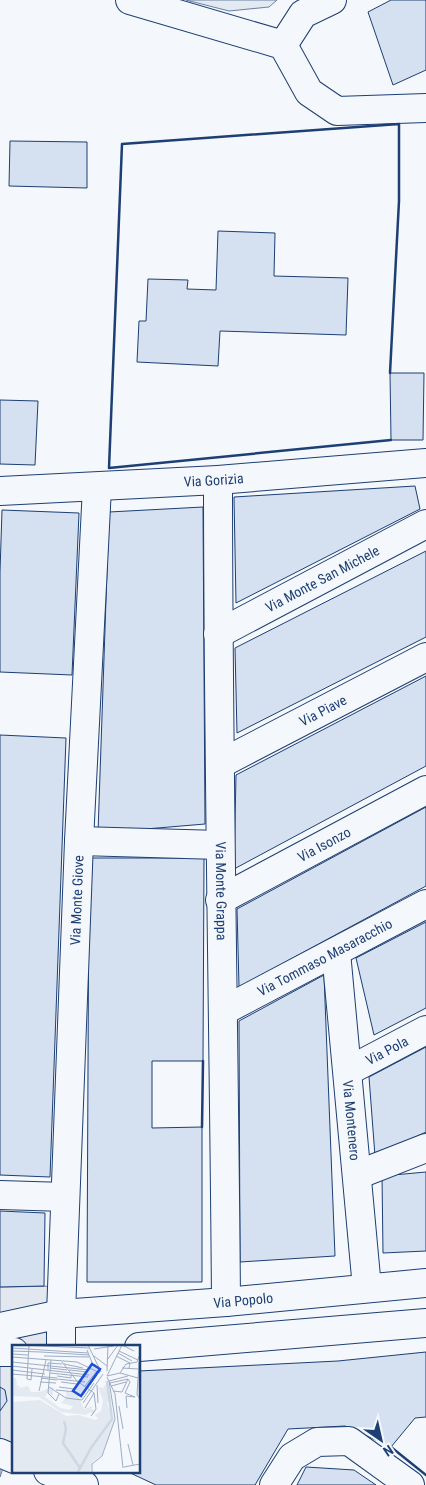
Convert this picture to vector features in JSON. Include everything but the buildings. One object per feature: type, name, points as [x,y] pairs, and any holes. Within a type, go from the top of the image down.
[{"type":"street","points":[[130,0],[283,45],[309,92],[336,111],[426,108]]},
{"type":"street","points":[[283,45],[303,14],[332,0]]},
{"type":"street","name":"Via Gorizia","points":[[0,491],[218,480],[426,463]]},
{"type":"street","name":"Via Monte Grappa","points":[[218,480],[220,900],[226,1302]]},
{"type":"street","name":"Via Monte Giove","points":[[62,1345],[60,1314],[79,841],[97,487]]},
{"type":"street","name":"Via Monte San Michele","points":[[218,634],[426,524]]},
{"type":"street","name":"Via Piave","points":[[220,764],[426,657]]},
{"type":"street","name":"Via Isonzo","points":[[220,900],[426,790]]},
{"type":"street","points":[[79,841],[220,845]]},
{"type":"street","name":"Via Tommaso Masaracchio","points":[[223,1011],[426,904]]},
{"type":"street","name":"Via Montenero","points":[[336,952],[367,1288]]},
{"type":"street","name":"Via Pola","points":[[348,1071],[426,1030]]},
{"type":"street","points":[[357,1175],[426,1148]]},
{"type":"street","points":[[0,1195],[65,1197]]},
{"type":"street","name":"Via Popolo","points":[[0,1327],[60,1314],[226,1302],[426,1283]]},
{"type":"street","points":[[140,1347],[426,1323]]},
{"type":"street","points":[[274,1485],[292,1456],[317,1442],[348,1440],[410,1485]]},
{"type":"street","points":[[51,1472],[84,1485]]},
{"type":"shaded area","points":[[186,0],[277,0],[269,7],[229,11]]},
{"type":"shaded area","points":[[62,1286],[61,1345],[12,1345],[12,1442],[0,1477],[0,1287]]},
{"type":"wall","points":[[390,373],[399,201],[399,124],[122,144],[109,468],[391,440]]},
{"type":"wall","points":[[202,1127],[203,1061]]},
{"type":"wall","points":[[391,1447],[426,1475]]}]
